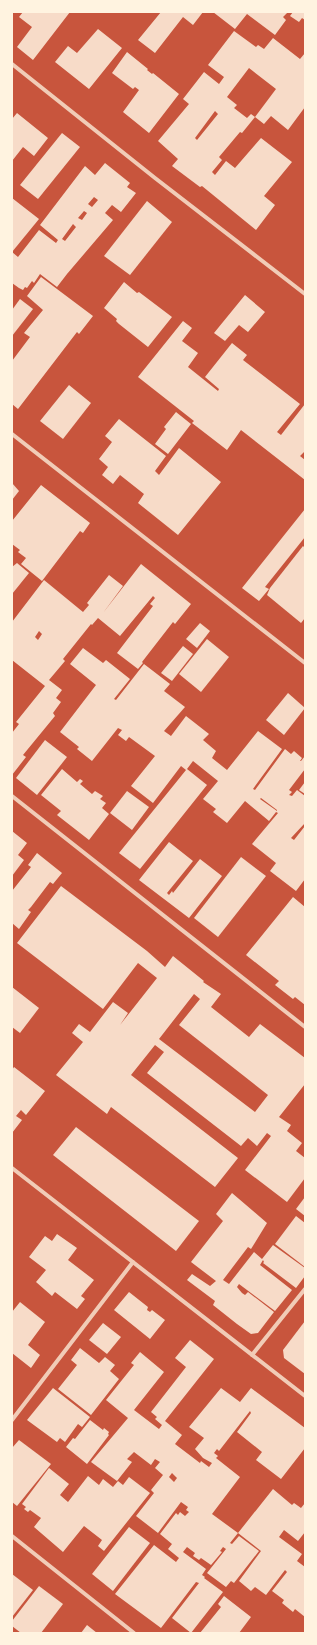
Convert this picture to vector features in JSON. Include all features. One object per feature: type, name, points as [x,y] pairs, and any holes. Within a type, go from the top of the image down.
[{"type":"street","points":[[12,64],[155,178],[305,294]]},
{"type":"street","points":[[12,434],[305,663]]},
{"type":"street","points":[[12,796],[305,1027]]},
{"type":"street","points":[[12,1168],[305,1396]]},
{"type":"street","points":[[12,1420],[133,1262]]},
{"type":"street","points":[[252,1355],[305,1289]]},
{"type":"street","points":[[12,1536],[134,1633]]},
{"type":"building","points":[[23,12],[70,12],[33,60],[17,47],[32,27],[19,17]]},
{"type":"building","points":[[161,12],[203,12],[193,25],[183,17],[155,53],[138,40]]},
{"type":"building","points":[[213,12],[288,12],[283,17],[286,20],[275,35],[247,14],[235,29]]},
{"type":"building","points":[[293,12],[305,12],[305,20],[302,18],[299,22],[290,16]]},
{"type":"building","points":[[98,29],[122,48],[89,89],[55,62],[68,46],[77,53]]},
{"type":"building","points":[[234,31],[256,47],[258,45],[264,49],[273,38],[300,59],[305,53],[305,107],[288,130],[271,116],[264,124],[255,117],[219,157],[222,160],[212,172],[215,175],[226,161],[235,168],[261,138],[292,162],[264,196],[275,205],[256,230],[202,186],[200,187],[172,166],[178,159],[158,141],[189,104],[183,99],[204,72],[219,84],[224,77],[208,65]],"holes":[[[249,68],[276,89],[255,117],[251,114],[247,118],[234,108],[237,105],[227,97]],[[215,111],[218,114],[197,140],[195,138]]]},
{"type":"building","points":[[127,52],[148,69],[147,70],[179,94],[149,133],[123,112],[139,90],[135,87],[133,89],[112,73]]},
{"type":"building","points":[[17,113],[48,138],[34,156],[23,147],[12,161],[12,119]]},
{"type":"building","points":[[62,133],[80,147],[38,199],[20,185]]},
{"type":"building","points":[[105,163],[130,183],[127,187],[136,193],[121,212],[112,205],[105,213],[113,220],[57,287],[40,274],[34,283],[32,281],[27,288],[25,287],[23,290],[12,283],[12,252],[18,257],[39,230],[56,243],[58,240],[40,225],[85,166],[95,175]],"holes":[[[94,197],[98,200],[92,207],[88,204]],[[84,211],[87,213],[82,220],[78,218]],[[73,224],[76,227],[65,241],[62,239]]]},
{"type":"building","points":[[12,198],[39,219],[12,252]]},
{"type":"building","points":[[147,201],[172,222],[130,275],[104,256]]},
{"type":"building","points":[[41,277],[93,316],[79,334],[77,332],[18,409],[12,404],[12,361],[30,337],[24,333],[43,310],[27,296]]},
{"type":"building","points":[[124,282],[137,293],[139,292],[172,317],[148,347],[119,324],[116,321],[117,319],[104,308]]},
{"type":"building","points":[[245,295],[265,312],[248,332],[239,325],[225,341],[214,333]]},
{"type":"building","points":[[20,299],[33,309],[12,336],[12,310]]},
{"type":"building","points":[[183,321],[192,328],[182,341],[198,353],[188,367],[218,391],[219,389],[205,377],[232,343],[247,355],[243,360],[300,404],[277,432],[281,435],[305,404],[305,451],[300,456],[305,460],[305,480],[241,430],[227,450],[192,423],[194,421],[138,377]]},
{"type":"building","points":[[69,385],[91,403],[63,439],[40,421]]},
{"type":"building","points":[[176,412],[191,424],[168,454],[155,444],[166,429],[164,427]]},
{"type":"building","points":[[119,419],[166,456],[155,471],[159,475],[179,448],[221,482],[178,535],[138,503],[144,494],[120,475],[113,484],[102,475],[108,467],[99,459],[112,442],[105,436]]},
{"type":"building","points":[[12,483],[19,491],[12,500]]},
{"type":"building","points":[[41,485],[90,523],[83,533],[80,531],[42,581],[21,564],[26,558],[18,552],[20,550],[12,544],[12,521]]},
{"type":"building","points":[[305,509],[305,537],[265,587],[269,589],[259,601],[242,588]]},
{"type":"building","points":[[303,546],[305,548],[305,618],[301,623],[267,595],[270,588]]},
{"type":"building","points":[[17,563],[29,573],[12,594],[12,567]]},
{"type":"building","points":[[141,564],[191,604],[175,624],[173,622],[138,669],[117,653],[153,606],[150,604],[155,598],[153,596],[120,636],[98,618],[92,625],[91,624],[63,659],[65,661],[49,680],[62,690],[56,698],[61,702],[53,713],[55,716],[23,755],[26,757],[12,775],[12,733],[19,724],[16,722],[45,686],[12,660],[12,622],[44,580],[83,612],[89,605],[87,603],[109,575],[123,586],[103,613]],"holes":[[[39,631],[42,634],[38,640],[35,637]]]},
{"type":"building","points":[[200,623],[210,631],[197,648],[186,639]]},
{"type":"building","points":[[207,639],[229,657],[201,692],[179,674]]},
{"type":"building","points":[[183,646],[193,654],[172,681],[161,673]]},
{"type":"building","points":[[83,648],[103,663],[106,660],[130,679],[114,699],[116,700],[144,664],[170,684],[164,691],[185,707],[164,731],[171,736],[186,716],[209,734],[203,740],[216,751],[212,758],[227,770],[258,731],[282,749],[253,789],[255,790],[285,749],[291,754],[294,751],[302,758],[300,761],[305,756],[305,769],[289,790],[292,792],[289,795],[292,796],[297,790],[305,796],[305,823],[291,838],[294,840],[305,826],[305,879],[296,891],[270,871],[276,863],[252,844],[278,813],[276,812],[269,821],[245,801],[227,823],[213,812],[216,809],[203,799],[218,781],[193,761],[187,769],[207,785],[140,869],[119,853],[186,770],[181,766],[153,803],[131,786],[155,756],[129,737],[126,741],[118,735],[122,730],[118,728],[92,761],[77,749],[79,747],[60,732],[96,685],[70,664]],"holes":[[[261,798],[277,811],[260,799]]]},
{"type":"building","points":[[288,693],[305,708],[284,735],[266,720]]},
{"type":"building","points":[[45,740],[67,757],[37,795],[16,778]]},
{"type":"building","points":[[62,769],[77,782],[80,779],[83,781],[80,784],[92,794],[95,791],[103,796],[100,799],[106,803],[102,808],[109,814],[89,840],[57,815],[61,811],[41,795]]},
{"type":"building","points":[[305,782],[305,794],[299,790]]},
{"type":"building","points":[[127,791],[149,807],[132,830],[110,813]]},
{"type":"building","points":[[12,831],[27,843],[18,855],[24,860],[12,876]]},
{"type":"building","points":[[169,842],[193,861],[167,893],[169,895],[172,891],[173,893],[200,859],[222,876],[189,918],[139,880]]},
{"type":"building","points":[[37,853],[62,873],[53,884],[50,882],[28,910],[31,912],[19,929],[12,923],[12,891],[31,867],[28,865]]},
{"type":"building","points":[[241,857],[266,876],[218,937],[194,918]]},
{"type":"building","points":[[61,886],[147,951],[165,967],[173,956],[204,981],[203,982],[221,994],[211,1007],[249,1037],[260,1024],[305,1058],[305,1084],[279,1117],[291,1125],[287,1131],[302,1143],[296,1151],[305,1158],[305,1178],[287,1202],[245,1170],[271,1136],[267,1133],[257,1146],[248,1138],[241,1146],[147,1073],[164,1052],[155,1045],[131,1075],[238,1158],[215,1187],[111,1107],[107,1114],[56,1075],[83,1042],[72,1033],[79,1024],[90,1032],[113,1002],[128,1013],[120,1025],[157,978],[138,963],[103,1009],[17,943]],"holes":[[[194,994],[200,999],[179,1025],[268,1095],[255,1112],[159,1039]]]},
{"type":"building","points":[[293,897],[305,907],[305,1005],[295,997],[293,999],[275,985],[279,981],[246,955]]},
{"type":"building","points":[[12,987],[39,1008],[20,1033],[12,1027]]},
{"type":"building","points":[[14,1067],[45,1091],[26,1115],[21,1110],[16,1116],[22,1120],[12,1133],[12,1070]]},
{"type":"building","points":[[76,1127],[199,1221],[176,1251],[53,1155]]},
{"type":"building","points":[[232,1193],[267,1223],[251,1249],[248,1247],[223,1280],[229,1284],[254,1252],[262,1259],[273,1245],[305,1268],[305,1276],[296,1288],[263,1263],[263,1260],[260,1265],[292,1290],[275,1311],[239,1284],[237,1287],[242,1293],[245,1295],[248,1292],[274,1312],[258,1333],[251,1334],[237,1324],[213,1305],[215,1301],[187,1280],[192,1274],[210,1286],[216,1281],[191,1262],[223,1221],[216,1214]]},
{"type":"building","points":[[305,1197],[305,1216],[296,1209]]},
{"type":"building","points":[[296,1216],[305,1223],[305,1267],[275,1244]]},
{"type":"building","points":[[57,1234],[77,1248],[68,1260],[94,1280],[81,1296],[85,1299],[77,1309],[55,1292],[52,1296],[36,1282],[46,1270],[29,1257],[45,1236],[52,1241]]},
{"type":"building","points":[[129,1292],[148,1307],[147,1310],[150,1312],[152,1310],[165,1320],[150,1339],[114,1310]]},
{"type":"building","points":[[20,1302],[45,1322],[28,1345],[40,1355],[31,1368],[12,1353],[12,1312]]},
{"type":"building","points":[[305,1321],[305,1374],[284,1358],[283,1350]]},
{"type":"building","points":[[103,1323],[121,1337],[107,1354],[89,1340]]},
{"type":"building","points":[[190,1340],[214,1359],[165,1421],[182,1435],[175,1444],[200,1463],[201,1461],[209,1467],[212,1463],[203,1458],[195,1449],[204,1438],[189,1427],[221,1388],[240,1402],[251,1388],[305,1428],[305,1448],[281,1479],[256,1460],[262,1452],[237,1432],[251,1413],[250,1411],[219,1451],[217,1449],[214,1453],[218,1456],[216,1458],[240,1477],[212,1514],[238,1533],[230,1543],[232,1544],[239,1536],[259,1551],[234,1583],[231,1581],[226,1587],[207,1573],[226,1549],[223,1547],[220,1551],[222,1552],[211,1565],[201,1558],[199,1560],[193,1556],[195,1553],[187,1547],[183,1552],[206,1569],[202,1575],[205,1577],[204,1578],[223,1592],[191,1633],[172,1618],[199,1583],[196,1582],[161,1628],[115,1594],[154,1545],[176,1562],[179,1558],[168,1549],[172,1544],[160,1534],[176,1513],[178,1515],[180,1512],[185,1516],[189,1512],[186,1510],[188,1507],[181,1502],[158,1533],[136,1516],[154,1493],[151,1490],[163,1475],[155,1468],[160,1462],[155,1459],[151,1465],[134,1452],[127,1459],[132,1462],[117,1481],[91,1462],[128,1418],[106,1400],[134,1365],[131,1363],[140,1352],[164,1372],[134,1410],[159,1429],[162,1425],[155,1419],[157,1417],[151,1412],[186,1367],[175,1358]],"holes":[[[172,1473],[177,1478],[174,1482],[169,1477]]]},
{"type":"building","points":[[80,1348],[99,1363],[105,1357],[115,1365],[110,1371],[119,1379],[91,1415],[58,1389],[77,1365],[71,1360]]},
{"type":"building","points":[[53,1388],[90,1417],[82,1427],[78,1424],[65,1442],[60,1438],[57,1442],[27,1420]]},
{"type":"building","points":[[90,1420],[103,1430],[104,1428],[109,1432],[109,1435],[87,1464],[66,1447],[73,1438],[75,1439]]},
{"type":"building","points":[[19,1440],[51,1464],[17,1506],[12,1502],[12,1448]]},
{"type":"building","points":[[49,1468],[69,1484],[60,1495],[68,1502],[88,1476],[99,1485],[103,1479],[113,1487],[118,1481],[123,1485],[129,1477],[150,1493],[104,1551],[98,1546],[102,1540],[84,1526],[63,1552],[34,1527],[41,1518],[30,1510],[28,1512],[24,1509],[26,1507],[22,1504]]},
{"type":"building","points":[[273,1489],[292,1505],[294,1503],[301,1508],[305,1503],[305,1532],[298,1541],[284,1530],[279,1537],[302,1554],[297,1561],[305,1567],[305,1617],[295,1609],[293,1612],[282,1603],[284,1600],[272,1591],[287,1572],[285,1570],[266,1595],[255,1587],[251,1591],[239,1581],[261,1551],[238,1533]]},
{"type":"building","points":[[129,1527],[150,1543],[113,1591],[92,1574]]},
{"type":"building","points":[[12,1574],[33,1590],[12,1617]]},
{"type":"building","points":[[39,1586],[63,1604],[41,1633],[21,1633],[12,1626],[12,1621]]},
{"type":"building","points":[[224,1596],[251,1617],[239,1633],[200,1633],[221,1607],[218,1604]]},
{"type":"building","points":[[87,1625],[97,1633],[81,1633]]}]
